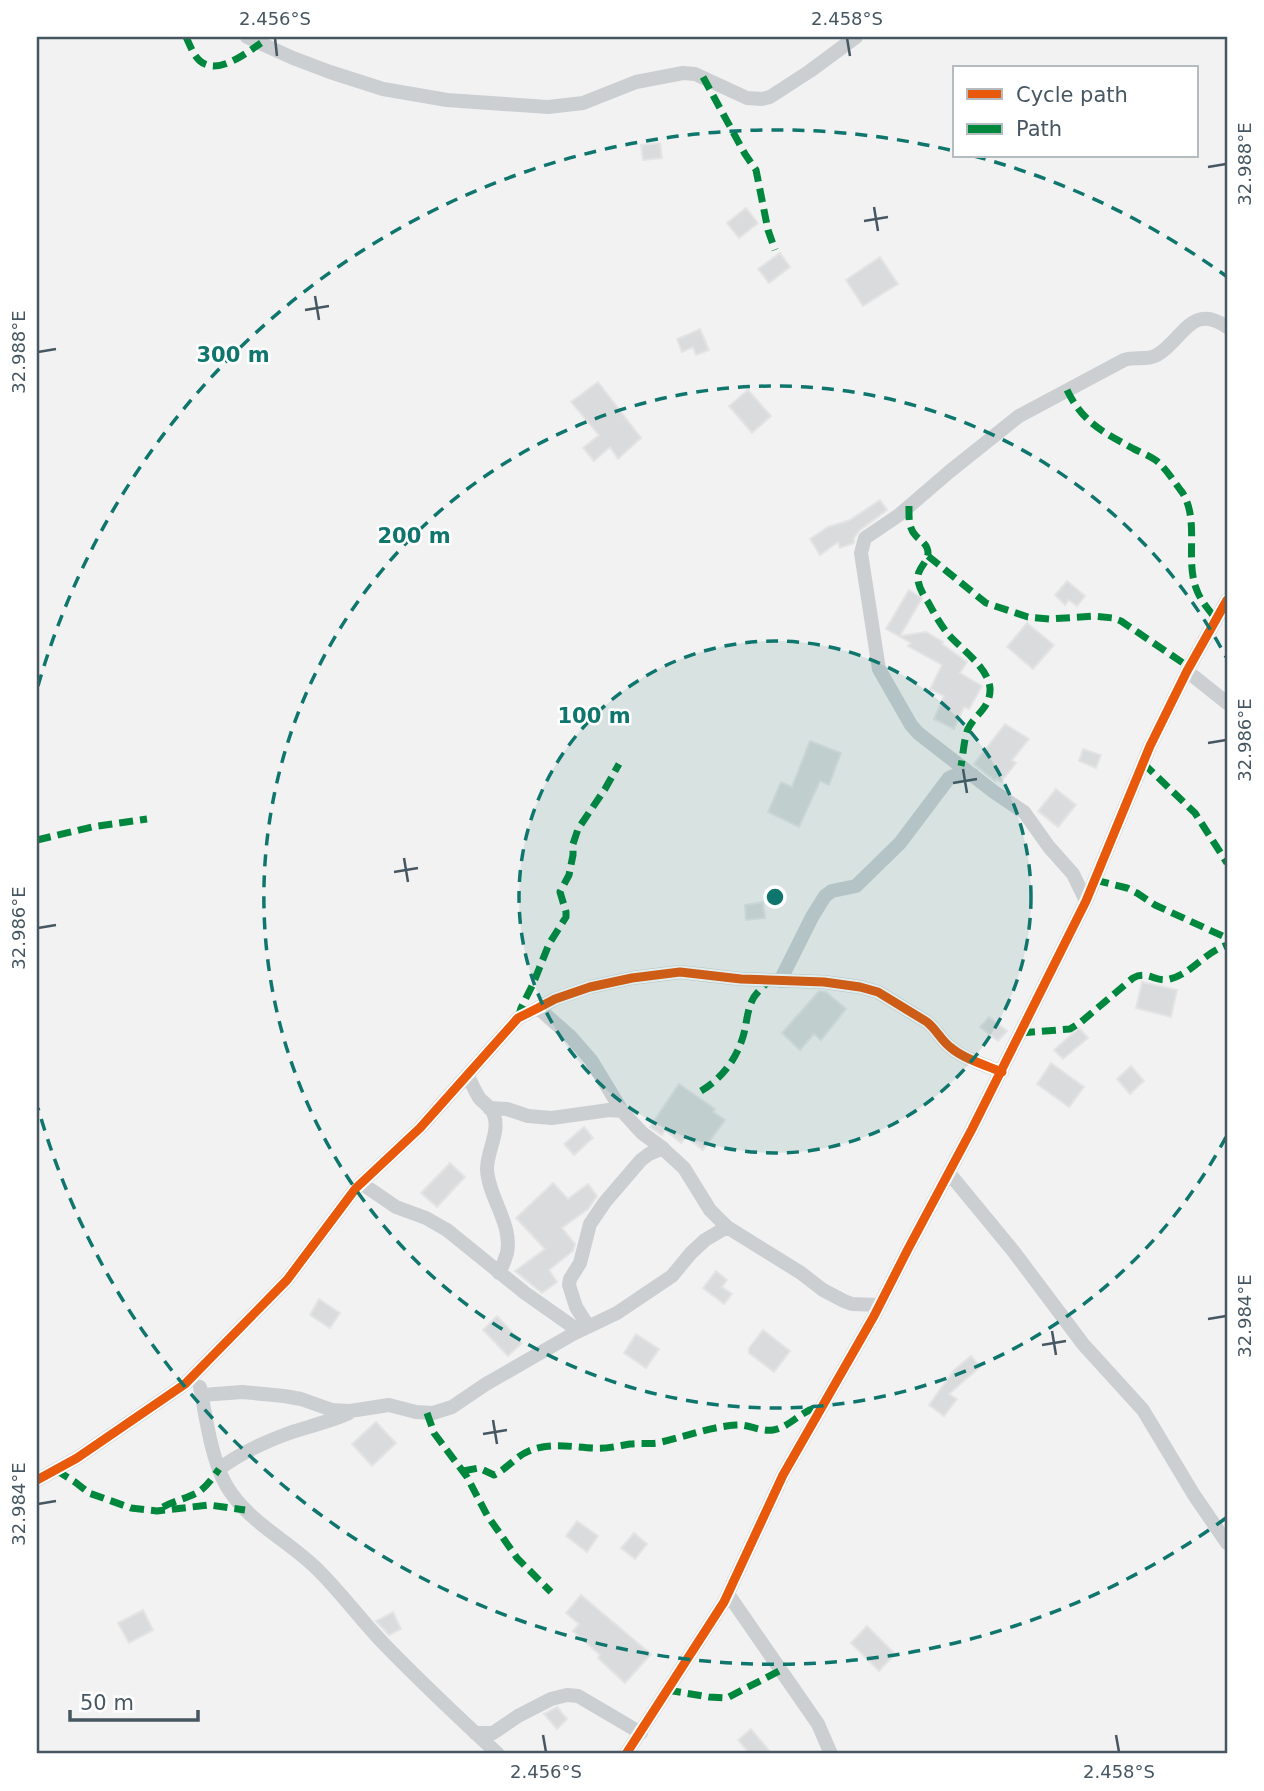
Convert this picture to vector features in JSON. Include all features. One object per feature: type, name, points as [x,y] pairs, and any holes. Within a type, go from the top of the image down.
[{"type":"street","points":[[247,37],[317,67],[383,89],[447,100],[548,107],[583,103],[636,82],[692,73],[747,98],[762,99],[770,97],[810,71],[856,37]]},
{"type":"street","points":[[1086,901],[1073,874],[1024,812],[994,792],[911,725],[880,669],[862,553],[865,538],[900,514],[1019,416],[1124,360],[1158,355],[1182,331],[1200,319],[1207,318],[1227,327]]},
{"type":"street","points":[[626,1754],[728,1594],[783,1475],[879,1305],[1002,1072],[1086,901],[1150,746],[1186,671],[1227,600]]},
{"type":"street","points":[[1186,671],[1227,703]]},
{"type":"street","points":[[780,981],[825,896],[837,889],[856,886],[900,843],[949,778],[956,775],[973,775]]},
{"type":"street","points":[[37,1480],[77,1458],[185,1384],[287,1280],[361,1183],[420,1128],[519,1018],[555,999],[590,987],[680,972],[741,979],[860,986],[878,992],[927,1022],[952,1049],[1002,1072]]},
{"type":"street","points":[[538,1008],[571,1037],[591,1060],[622,1111],[642,1133],[684,1167],[710,1210],[727,1227],[844,1301],[879,1305]]},
{"type":"street","points":[[467,1075],[495,1116],[487,1164],[492,1195],[506,1234],[507,1251],[499,1273]]},
{"type":"street","points":[[489,1108],[552,1118],[609,1110],[622,1111]]},
{"type":"street","points":[[584,1328],[569,1285],[580,1263],[590,1224],[641,1160],[663,1148]]},
{"type":"street","points":[[949,1173],[1014,1252],[1083,1344],[1143,1410],[1194,1495],[1227,1543]]},
{"type":"street","points":[[361,1183],[396,1207],[426,1218],[447,1230],[499,1273],[584,1328]]},
{"type":"street","points":[[202,1395],[243,1392],[301,1399],[332,1410],[389,1405],[433,1413],[452,1407],[486,1384],[584,1328],[617,1313],[672,1276],[705,1240],[727,1227]]},
{"type":"street","points":[[197,1371],[219,1469],[240,1505],[318,1570],[381,1641],[498,1754]]},
{"type":"street","points":[[219,1469],[231,1460],[288,1434],[355,1410]]},
{"type":"street","points":[[728,1594],[818,1724],[831,1754]]},
{"type":"street","points":[[475,1733],[493,1733],[531,1708],[567,1695],[578,1696],[641,1733]]},
{"type":"building","points":[[660,143],[662,158],[643,160],[641,145]]},
{"type":"building","points":[[746,208],[758,223],[739,238],[727,223]]},
{"type":"building","points":[[780,253],[790,267],[769,283],[758,269]]},
{"type":"building","points":[[880,257],[898,284],[863,306],[846,280]]},
{"type":"building","points":[[700,329],[709,350],[696,355],[693,347],[682,352],[677,339]]},
{"type":"building","points":[[598,382],[641,438],[618,459],[610,447],[594,461],[583,448],[599,435],[571,402]]},
{"type":"building","points":[[748,390],[771,416],[752,433],[729,406]]},
{"type":"building","points":[[880,500],[887,510],[860,530],[854,543],[840,548],[838,542],[820,555],[810,539],[828,527],[850,520]]},
{"type":"building","points":[[1067,581],[1085,596],[1077,606],[1069,600],[1065,605],[1055,595]]},
{"type":"building","points":[[909,590],[922,598],[900,636],[926,632],[943,642],[942,644],[967,662],[960,673],[982,686],[969,709],[964,707],[954,729],[934,719],[944,696],[930,689],[942,665],[908,646],[911,643],[886,629]]},
{"type":"building","points":[[1027,623],[1054,645],[1033,669],[1007,647]]},
{"type":"building","points":[[1005,724],[1029,739],[1012,760],[1016,763],[1001,782],[996,779],[995,781],[974,764]]},
{"type":"building","points":[[810,741],[841,753],[829,785],[820,781],[799,827],[768,812],[781,782],[792,787]]},
{"type":"building","points":[[1083,749],[1101,755],[1096,768],[1079,761]]},
{"type":"building","points":[[1056,789],[1076,805],[1058,827],[1038,811]]},
{"type":"building","points":[[763,902],[765,918],[746,920],[745,905]]},
{"type":"building","points":[[1142,982],[1177,990],[1171,1017],[1136,1008]]},
{"type":"building","points":[[819,991],[826,992],[846,1009],[821,1040],[814,1034],[800,1050],[782,1033]]},
{"type":"building","points":[[989,1017],[1007,1031],[998,1041],[980,1027]]},
{"type":"building","points":[[1079,1028],[1088,1038],[1063,1059],[1054,1050]]},
{"type":"building","points":[[1051,1063],[1084,1087],[1069,1107],[1037,1084]]},
{"type":"building","points":[[1131,1066],[1144,1081],[1130,1094],[1117,1079]]},
{"type":"building","points":[[679,1084],[715,1109],[713,1112],[725,1120],[703,1150],[686,1137],[681,1143],[665,1130],[662,1135],[650,1127]]},
{"type":"building","points":[[584,1127],[593,1138],[574,1155],[564,1144]]},
{"type":"building","points":[[450,1163],[465,1177],[437,1207],[421,1193]]},
{"type":"building","points":[[553,1183],[568,1199],[588,1184],[597,1196],[588,1209],[562,1228],[575,1244],[573,1251],[549,1270],[557,1282],[542,1293],[515,1271],[545,1249],[516,1218]]},
{"type":"building","points":[[716,1271],[727,1280],[722,1287],[732,1294],[724,1304],[703,1288]]},
{"type":"building","points":[[319,1299],[340,1313],[330,1328],[310,1315]]},
{"type":"building","points":[[497,1316],[522,1343],[508,1356],[483,1330]]},
{"type":"building","points":[[763,1330],[790,1351],[774,1372],[749,1353],[749,1348]]},
{"type":"building","points":[[636,1334],[659,1349],[646,1368],[624,1353]]},
{"type":"building","points":[[971,1356],[980,1367],[949,1394],[957,1399],[944,1416],[929,1405],[954,1370]]},
{"type":"building","points":[[376,1422],[396,1443],[372,1466],[352,1444]]},
{"type":"building","points":[[577,1521],[598,1536],[587,1552],[566,1536]]},
{"type":"building","points":[[634,1533],[647,1544],[635,1559],[621,1548]]},
{"type":"building","points":[[581,1595],[651,1654],[625,1683],[598,1658],[600,1655],[573,1631],[579,1624],[566,1613]]},
{"type":"building","points":[[143,1610],[153,1630],[129,1643],[118,1623]]},
{"type":"building","points":[[393,1612],[401,1629],[389,1635],[376,1621]]},
{"type":"building","points":[[867,1626],[895,1654],[879,1671],[851,1643]]},
{"type":"building","points":[[557,1707],[567,1719],[557,1729],[544,1714]]},
{"type":"building","points":[[751,1729],[772,1754],[750,1754],[738,1740]]},
{"type":"marked path","points":[[186,37],[198,59],[207,65],[215,66],[232,61],[261,43]]},
{"type":"marked path","points":[[703,77],[756,170],[768,230],[775,250]]},
{"type":"marked path","points":[[1067,390],[1087,419],[1158,462],[1182,492],[1190,515],[1196,588],[1216,619]]},
{"type":"marked path","points":[[909,506],[912,529],[928,552],[918,576],[922,592],[948,634],[984,673],[990,688],[988,701],[968,729],[961,766]]},
{"type":"marked path","points":[[928,556],[986,603],[1028,617],[1113,618],[1189,667]]},
{"type":"marked path","points":[[1143,763],[1195,813],[1227,863]]},
{"type":"marked path","points":[[518,1018],[549,944],[566,917],[560,892],[569,875],[578,829],[619,764]]},
{"type":"marked path","points":[[37,840],[92,827],[147,819]]},
{"type":"marked path","points":[[1095,880],[1127,888],[1155,905],[1227,938]]},
{"type":"marked path","points":[[1021,1033],[1070,1029],[1133,978],[1143,975],[1170,979],[1227,945]]},
{"type":"marked path","points":[[701,1091],[723,1072],[735,1057],[752,1001],[769,981]]},
{"type":"marked path","points":[[463,1471],[479,1468],[494,1475],[524,1453],[537,1448],[603,1448],[657,1443],[736,1425],[773,1430],[821,1407]]},
{"type":"marked path","points":[[427,1413],[434,1433],[467,1477],[487,1515],[517,1558],[551,1592]]},
{"type":"marked path","points":[[163,1507],[200,1491],[219,1469]]},
{"type":"marked path","points":[[56,1470],[89,1493],[131,1508],[157,1511],[209,1505],[245,1510]]},
{"type":"marked path","points":[[667,1690],[727,1698],[781,1670]]},
{"type":"cycle path","points":[[626,1754],[724,1602],[783,1475],[874,1316],[972,1129],[1086,901],[1150,746],[1187,671],[1227,600]]},
{"type":"cycle path","points":[[37,1480],[77,1458],[185,1384],[287,1280],[356,1188],[420,1128],[518,1018],[555,999],[590,987],[680,972],[860,987],[878,992],[927,1022],[947,1044],[962,1055],[1002,1072]]}]
